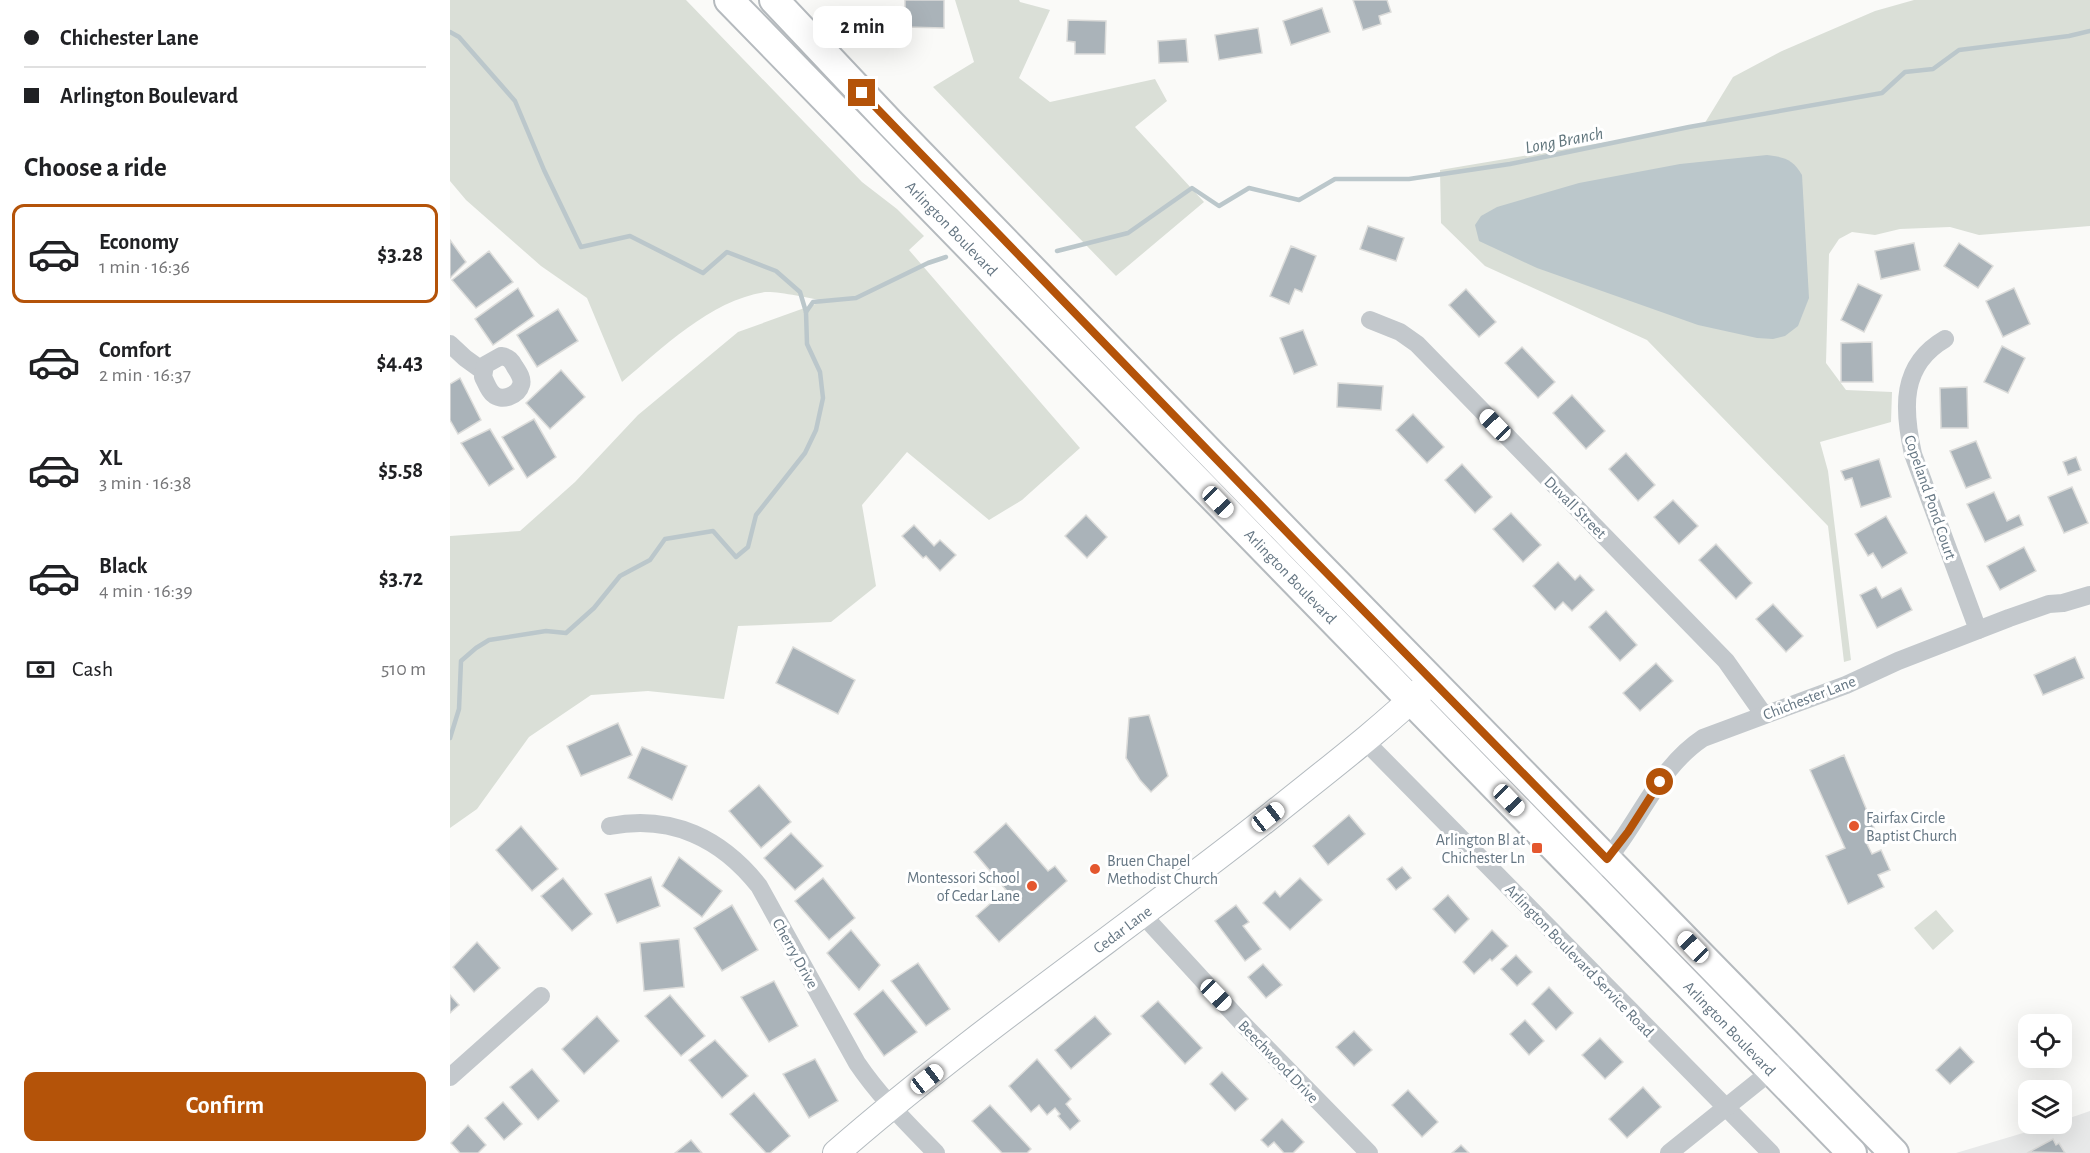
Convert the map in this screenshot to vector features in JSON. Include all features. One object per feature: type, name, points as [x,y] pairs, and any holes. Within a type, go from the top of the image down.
[{"type":"main road","name":"Arlington Boulevard","points":[[729,0],[1852,1153]]},
{"type":"main road","name":"Arlington Boulevard","points":[[774,0],[891,124],[1894,1153]]},
{"type":"main road","name":"Cedar Lane","points":[[836,1153],[891,1107],[1365,741],[1432,680]]},
{"type":"street","name":"Duvall Street","points":[[1370,320],[1400,332],[1417,344],[1726,661],[1764,715]]},
{"type":"street","name":"Copeland Pond Court","points":[[1945,339],[1923,356],[1914,370],[1909,385],[1908,432],[1913,454],[1978,630]]},
{"type":"street","points":[[450,344],[483,371]]},
{"type":"street","name":"Chichester Lane","points":[[1587,880],[1628,832],[1672,763],[1702,738],[1846,685],[1898,661],[1978,630],[2049,604],[2063,603],[2090,595]]},
{"type":"street","name":"Arlington Boulevard Service Road","points":[[1365,741],[1771,1153]]},
{"type":"street","name":"Cherry Drive","points":[[610,826],[643,823],[666,825],[688,831],[728,852],[745,868],[759,886],[857,1063],[891,1107],[936,1153]]},
{"type":"street","name":"Beechwood Drive","points":[[1142,914],[1244,1025],[1369,1153]]},
{"type":"street","points":[[450,1077],[541,996]]},
{"type":"street","points":[[1669,1153],[1795,1052]]},
{"type":"shaded area","points":[[450,0],[686,0],[862,182],[897,209],[924,236],[909,250],[1080,448],[1022,500],[989,520],[907,452],[862,505],[876,586],[831,622],[738,626],[724,699],[648,691],[591,695],[529,737],[477,809],[450,828],[450,536],[520,531],[575,482],[638,415],[738,332],[824,301],[770,292],[745,297],[688,327],[622,382],[587,298],[541,266],[466,200],[450,181]]},
{"type":"shaded area","points":[[955,0],[1019,0],[1050,10],[1019,78],[1050,102],[1155,79],[1167,101],[1135,127],[1204,202],[1116,276],[933,87],[974,62]]},
{"type":"shaded area","points":[[1914,0],[2090,0],[2090,226],[1979,235],[1950,227],[1900,229],[1875,235],[1852,232],[1839,239],[1829,254],[1826,363],[1846,390],[1892,392],[1891,422],[1820,442],[1828,471],[1851,660],[1844,662],[1828,526],[1647,340],[1485,266],[1441,223],[1440,170],[1703,126],[1733,77],[1782,51],[1875,11]]},
{"type":"shaded area","points":[[1767,155],[1788,160],[1802,175],[1809,298],[1798,326],[1785,336],[1773,339],[1757,338],[1698,325],[1537,268],[1479,241],[1475,225],[1481,216],[1497,207],[1579,183],[1680,164]]},
{"type":"shaded area","points":[[1936,910],[1954,931],[1933,950],[1914,928]]},
{"type":"shaded area","points":[[2090,1111],[2090,1153],[1956,1153],[2020,1134],[2072,1134],[2072,1117]]},
{"type":"building","points":[[905,0],[944,0],[944,28],[905,27]]},
{"type":"building","points":[[1353,0],[1387,0],[1391,12],[1379,16],[1381,24],[1363,30]]},
{"type":"building","points":[[1322,8],[1330,32],[1291,45],[1283,21]]},
{"type":"building","points":[[1068,20],[1106,21],[1105,54],[1075,54],[1075,42],[1067,41]]},
{"type":"building","points":[[1258,28],[1262,53],[1219,60],[1215,35]]},
{"type":"building","points":[[1186,39],[1188,62],[1159,63],[1158,41]]},
{"type":"building","points":[[1368,226],[1404,238],[1396,261],[1360,249]]},
{"type":"building","points":[[450,240],[466,262],[450,278]]},
{"type":"building","points":[[1914,243],[1920,270],[1881,279],[1875,251]]},
{"type":"building","points":[[1959,243],[1993,266],[1978,288],[1944,266]]},
{"type":"building","points":[[1291,246],[1316,256],[1302,292],[1295,289],[1289,304],[1270,296]]},
{"type":"building","points":[[489,251],[513,282],[476,308],[452,280]]},
{"type":"building","points":[[1858,284],[1882,295],[1864,332],[1841,320]]},
{"type":"building","points":[[518,288],[534,316],[493,345],[475,319]]},
{"type":"building","points":[[2014,288],[2030,324],[2003,337],[1986,301]]},
{"type":"building","points":[[1466,289],[1496,322],[1479,337],[1449,305]]},
{"type":"building","points":[[558,309],[578,341],[537,367],[517,335]]},
{"type":"building","points":[[1303,330],[1317,365],[1294,374],[1280,338]]},
{"type":"building","points":[[1872,342],[1873,382],[1841,382],[1841,343]]},
{"type":"building","points":[[2002,346],[2025,358],[2008,393],[1984,382]]},
{"type":"building","points":[[1522,347],[1555,382],[1538,398],[1505,363]]},
{"type":"building","points":[[561,370],[585,397],[550,429],[526,403]]},
{"type":"building","points":[[460,378],[481,420],[458,434],[450,420],[450,384]]},
{"type":"building","points":[[1338,383],[1383,386],[1381,410],[1337,407]]},
{"type":"building","points":[[1967,387],[1968,428],[1941,428],[1940,388]]},
{"type":"building","points":[[1572,395],[1605,431],[1586,449],[1553,413]]},
{"type":"building","points":[[1413,414],[1444,447],[1427,463],[1396,430]]},
{"type":"building","points":[[534,419],[556,457],[527,478],[502,437]]},
{"type":"building","points":[[490,429],[514,469],[489,486],[461,443]]},
{"type":"building","points":[[1976,441],[1991,478],[1966,488],[1950,451]]},
{"type":"building","points":[[1626,453],[1655,485],[1638,501],[1609,469]]},
{"type":"building","points":[[2076,457],[2081,470],[2068,475],[2063,462]]},
{"type":"building","points":[[1879,459],[1891,497],[1861,507],[1852,478],[1845,480],[1841,471]]},
{"type":"building","points":[[1462,464],[1492,497],[1475,513],[1445,480]]},
{"type":"building","points":[[2072,487],[2088,523],[2064,533],[2048,497]]},
{"type":"building","points":[[1994,492],[2007,521],[2019,515],[2023,525],[1985,542],[1967,504]]},
{"type":"building","points":[[1673,500],[1698,526],[1679,544],[1654,517]]},
{"type":"building","points":[[1511,513],[1541,545],[1523,562],[1493,529]]},
{"type":"building","points":[[1086,515],[1107,537],[1087,558],[1065,536]]},
{"type":"building","points":[[1886,516],[1907,553],[1882,568],[1873,553],[1868,556],[1855,534]]},
{"type":"building","points":[[914,525],[934,546],[940,540],[956,555],[940,571],[926,556],[923,558],[902,536]]},
{"type":"building","points":[[1716,544],[1752,583],[1736,599],[1699,560]]},
{"type":"building","points":[[2024,547],[2036,571],[2000,590],[1987,566]]},
{"type":"building","points":[[1558,562],[1575,580],[1580,575],[1594,590],[1572,611],[1563,602],[1555,610],[1533,586]]},
{"type":"building","points":[[1876,587],[1882,598],[1901,588],[1912,610],[1877,628],[1860,595]]},
{"type":"building","points":[[1773,604],[1803,636],[1786,652],[1756,619]]},
{"type":"building","points":[[1606,611],[1637,645],[1620,661],[1589,627]]},
{"type":"building","points":[[793,647],[855,680],[838,714],[776,683]]},
{"type":"building","points":[[2075,657],[2084,678],[2043,695],[2034,675]]},
{"type":"building","points":[[1656,663],[1673,681],[1640,711],[1623,693]]},
{"type":"building","points":[[1149,715],[1168,776],[1151,792],[1126,758],[1129,718]]},
{"type":"building","points":[[618,723],[632,755],[581,776],[567,746]]},
{"type":"building","points":[[642,747],[687,766],[672,800],[628,778]]},
{"type":"building","name":"Fairfax Circle Baptist Church","points":[[1844,755],[1879,840],[1867,844],[1872,854],[1881,850],[1890,870],[1878,875],[1884,887],[1848,904],[1826,856],[1845,848],[1810,770]]},
{"type":"building","points":[[759,785],[791,822],[761,848],[729,811]]},
{"type":"building","points":[[1349,815],[1365,834],[1328,865],[1313,846]]},
{"type":"building","name":"Montessori School of Cedar Lane","points":[[1006,823],[1048,871],[1055,866],[1067,881],[999,942],[976,916],[1006,890],[974,852]]},
{"type":"building","points":[[521,826],[558,869],[532,891],[496,850]]},
{"type":"building","points":[[791,833],[823,866],[795,890],[764,858]]},
{"type":"building","points":[[679,857],[722,891],[702,917],[662,886]]},
{"type":"building","points":[[1402,867],[1411,878],[1396,890],[1387,879]]},
{"type":"building","points":[[651,877],[660,906],[617,923],[605,894]]},
{"type":"building","points":[[563,878],[592,914],[572,931],[541,896]]},
{"type":"building","points":[[823,878],[855,918],[829,940],[795,901]]},
{"type":"building","points":[[1300,878],[1322,900],[1290,930],[1263,903],[1275,891],[1280,897]]},
{"type":"building","points":[[1448,895],[1469,919],[1455,933],[1433,909]]},
{"type":"building","points":[[732,905],[758,950],[722,971],[694,928]]},
{"type":"building","points":[[1236,905],[1249,922],[1243,926],[1261,949],[1245,961],[1215,921]]},
{"type":"building","points":[[851,930],[880,965],[859,990],[827,953]]},
{"type":"building","points":[[1492,930],[1508,946],[1474,974],[1463,962]]},
{"type":"building","points":[[679,939],[684,987],[644,991],[640,943]]},
{"type":"building","points":[[477,942],[500,968],[474,992],[453,967]]},
{"type":"building","points":[[1516,955],[1532,972],[1517,986],[1501,969]]},
{"type":"building","points":[[918,963],[950,1009],[926,1026],[891,981]]},
{"type":"building","points":[[1263,964],[1282,985],[1266,998],[1248,977]]},
{"type":"building","points":[[774,981],[798,1026],[769,1042],[741,997]]},
{"type":"building","points":[[1549,987],[1573,1013],[1556,1030],[1532,1004]]},
{"type":"building","points":[[883,990],[917,1032],[884,1056],[854,1014]]},
{"type":"building","points":[[450,995],[459,1005],[450,1013]]},
{"type":"building","points":[[670,995],[705,1036],[681,1056],[645,1016]]},
{"type":"building","points":[[1158,1001],[1202,1048],[1185,1064],[1141,1016]]},
{"type":"building","points":[[597,1016],[619,1041],[584,1074],[562,1049]]},
{"type":"building","points":[[1095,1016],[1111,1034],[1071,1069],[1055,1050]]},
{"type":"building","points":[[1525,1020],[1544,1041],[1529,1055],[1510,1034]]},
{"type":"building","points":[[1354,1031],[1372,1050],[1354,1066],[1336,1047]]},
{"type":"building","points":[[1600,1038],[1623,1062],[1605,1079],[1582,1055]]},
{"type":"building","points":[[715,1040],[748,1076],[722,1098],[689,1060]]},
{"type":"building","points":[[1960,1047],[1974,1062],[1950,1084],[1936,1070]]},
{"type":"building","points":[[815,1059],[838,1101],[809,1118],[783,1074]]},
{"type":"building","points":[[1037,1059],[1071,1099],[1066,1104],[1080,1121],[1070,1130],[1058,1116],[1060,1114],[1055,1108],[1047,1115],[1039,1105],[1031,1112],[1009,1086]]},
{"type":"building","points":[[532,1069],[559,1101],[538,1120],[510,1087]]},
{"type":"building","points":[[1222,1072],[1248,1099],[1235,1111],[1210,1084]]},
{"type":"building","points":[[1643,1087],[1661,1107],[1627,1138],[1609,1119]]},
{"type":"building","points":[[1408,1090],[1438,1122],[1422,1137],[1392,1105]]},
{"type":"building","points":[[754,1093],[790,1136],[770,1153],[766,1153],[730,1114]]},
{"type":"building","points":[[503,1102],[522,1124],[504,1140],[485,1118]]},
{"type":"building","points":[[990,1105],[1031,1149],[1027,1153],[1002,1153],[972,1121]]},
{"type":"building","points":[[1282,1119],[1304,1142],[1293,1153],[1284,1153],[1274,1142],[1268,1147],[1261,1140]]},
{"type":"building","points":[[468,1125],[486,1145],[478,1153],[460,1153],[451,1143]]},
{"type":"building","points":[[2053,1139],[2056,1145],[2059,1143],[2065,1153],[2029,1152]]},
{"type":"building","points":[[691,1140],[702,1153],[675,1153]]},
{"type":"building","points":[[1461,1145],[1469,1153],[1452,1153]]},
{"type":"waterway","name":"Long Branch","points":[[1057,251],[1128,233],[1192,188],[1219,206],[1249,188],[1299,200],[1335,179],[1409,179],[1510,164],[1689,127],[1882,93],[1905,72],[1933,69],[1959,50],[2069,36],[2090,31]]},
{"type":"waterway","points":[[450,32],[459,37],[515,101],[544,170],[581,247],[630,236],[703,273],[727,252],[776,271],[800,292],[806,312],[807,344],[820,372],[823,398],[816,430],[805,453],[756,515],[748,547],[736,557],[713,531],[665,539],[650,560],[620,576],[594,608],[566,633],[546,631],[489,640],[476,648],[461,661],[459,709],[450,738]]},
{"type":"waterway","points":[[806,312],[813,302],[856,298],[928,263],[946,257]]},
{"type":"place","name":"Fairfax Circle Baptist Church","points":[[1854,826]]},
{"type":"place","name":"Arlington Bl at Chichester Ln","points":[[1537,848]]},
{"type":"place","name":"Bruen Chapel Methodist Church","points":[[1095,869]]},
{"type":"place","name":"Montessori School of Cedar Lane","points":[[1032,886]]},
{"type":"route","points":[[862,93],[1607,859],[1628,832],[1660,782]]}]
